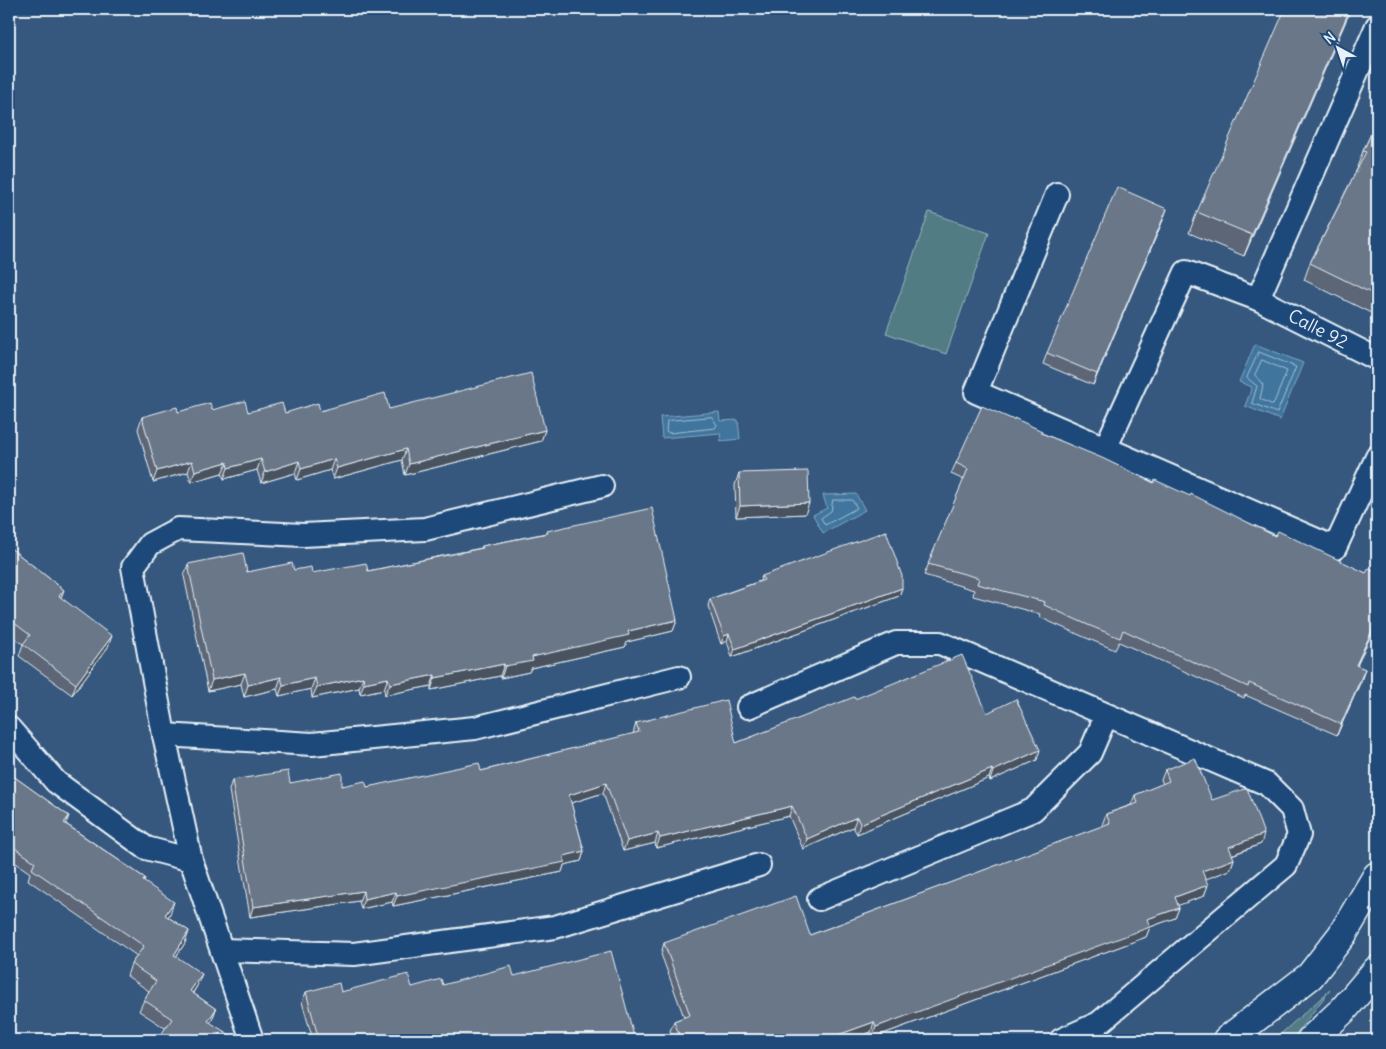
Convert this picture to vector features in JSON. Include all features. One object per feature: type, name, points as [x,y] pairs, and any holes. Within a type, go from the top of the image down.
[{"type":"main road","points":[[1227,1040],[1310,976],[1342,935],[1377,876]]},
{"type":"main road","points":[[1311,1040],[1343,1010],[1377,970]]},
{"type":"lane","points":[[1258,299],[1377,26]]},
{"type":"lane","points":[[1057,194],[976,392],[1335,548],[1377,457]]},
{"type":"lane","name":"Calle 92","points":[[1105,449],[1186,272],[1258,299],[1377,359]]},
{"type":"lane","points":[[252,1040],[191,860],[164,735],[133,567],[150,544],[178,529],[303,535],[425,529],[602,486]]},
{"type":"lane","points":[[748,707],[896,643],[940,643],[1267,784],[1292,809],[1298,834],[1286,865],[1099,1023],[1061,1040]]},
{"type":"lane","points":[[164,735],[312,744],[475,728],[679,678]]},
{"type":"lane","points":[[818,899],[1034,810],[1090,753],[1106,716]]},
{"type":"lane","points":[[9,728],[56,782],[146,848],[191,860]]},
{"type":"lane","points":[[222,950],[354,954],[555,927],[759,865]]},
{"type":"green space","points":[[929,212],[989,233],[946,354],[886,333]]},
{"type":"green space","points":[[1330,990],[1291,1040],[1274,1040]]},
{"type":"water","points":[[1255,344],[1303,363],[1280,420],[1245,406],[1252,387],[1239,382]]},
{"type":"water","points":[[719,412],[720,421],[738,420],[740,439],[721,441],[720,433],[662,438],[660,417]]},
{"type":"water","points":[[856,494],[865,510],[823,533],[813,515],[827,508],[823,495]]},
{"type":"building","points":[[1285,9],[1350,9],[1252,235],[1197,212]]},
{"type":"building","points":[[1377,121],[1377,296],[1310,263],[1366,152],[1363,151]]},
{"type":"building","points":[[1117,187],[1167,209],[1097,374],[1047,353]]},
{"type":"building","points":[[531,373],[545,430],[409,464],[406,449],[337,468],[334,459],[301,469],[299,461],[265,472],[261,459],[228,468],[227,462],[195,471],[192,461],[157,471],[142,417],[177,407],[178,412],[210,403],[212,410],[245,401],[248,412],[282,403],[285,413],[318,403],[320,411],[385,393],[389,409]]},
{"type":"building","points":[[982,406],[1014,420],[1014,418],[1042,431],[1041,433],[1102,458],[1154,483],[1155,480],[1190,496],[1191,494],[1275,536],[1278,531],[1366,573],[1369,568],[1377,572],[1377,620],[1356,665],[1365,669],[1341,724],[1249,683],[1248,687],[1123,630],[1120,638],[1044,605],[1045,602],[977,584],[979,578],[928,564],[968,469],[956,463]]},
{"type":"building","points":[[808,471],[809,503],[740,506],[739,473]]},
{"type":"building","points":[[652,508],[677,620],[628,631],[629,635],[532,657],[533,661],[505,666],[504,664],[435,678],[435,675],[390,684],[388,678],[364,683],[363,677],[317,687],[315,678],[283,685],[281,677],[248,685],[245,673],[212,680],[188,564],[243,553],[247,572],[292,563],[294,570],[311,567],[312,573],[366,563],[368,571],[483,548],[482,546],[548,533],[547,531]]},
{"type":"building","points":[[886,531],[902,576],[902,588],[735,649],[729,634],[724,636],[710,599],[764,580],[762,576]]},
{"type":"building","points":[[9,547],[64,590],[59,596],[112,636],[76,684],[23,644],[30,635],[9,619]]},
{"type":"building","points":[[962,655],[987,713],[1016,699],[1040,750],[993,771],[992,769],[860,824],[857,817],[807,839],[792,806],[660,838],[658,833],[627,841],[606,783],[569,795],[584,851],[564,856],[565,862],[397,896],[396,892],[364,899],[363,891],[253,907],[232,780],[288,771],[290,783],[342,773],[342,786],[365,781],[367,787],[479,763],[481,771],[639,732],[636,723],[726,700],[736,743],[854,697],[855,699]]},
{"type":"building","points":[[1195,758],[1212,800],[1247,788],[1264,834],[1229,847],[1234,859],[1202,871],[1208,885],[1175,897],[1179,908],[1147,919],[1150,927],[876,1027],[874,1022],[824,1040],[681,1040],[674,1021],[690,1015],[664,943],[796,896],[810,935],[1110,823],[1106,814],[1138,803],[1135,795],[1169,781],[1165,770]]},
{"type":"building","points":[[9,773],[69,816],[64,823],[145,878],[143,881],[174,902],[165,915],[189,931],[174,955],[202,974],[190,991],[216,1009],[208,1021],[235,1040],[157,1040],[172,1019],[144,1000],[156,981],[131,964],[144,946],[32,869],[35,862],[9,844]]},
{"type":"building","points":[[611,951],[635,1040],[319,1040],[306,992],[339,983],[341,992],[408,974],[412,987],[441,979],[443,985],[511,966],[514,976]]}]
